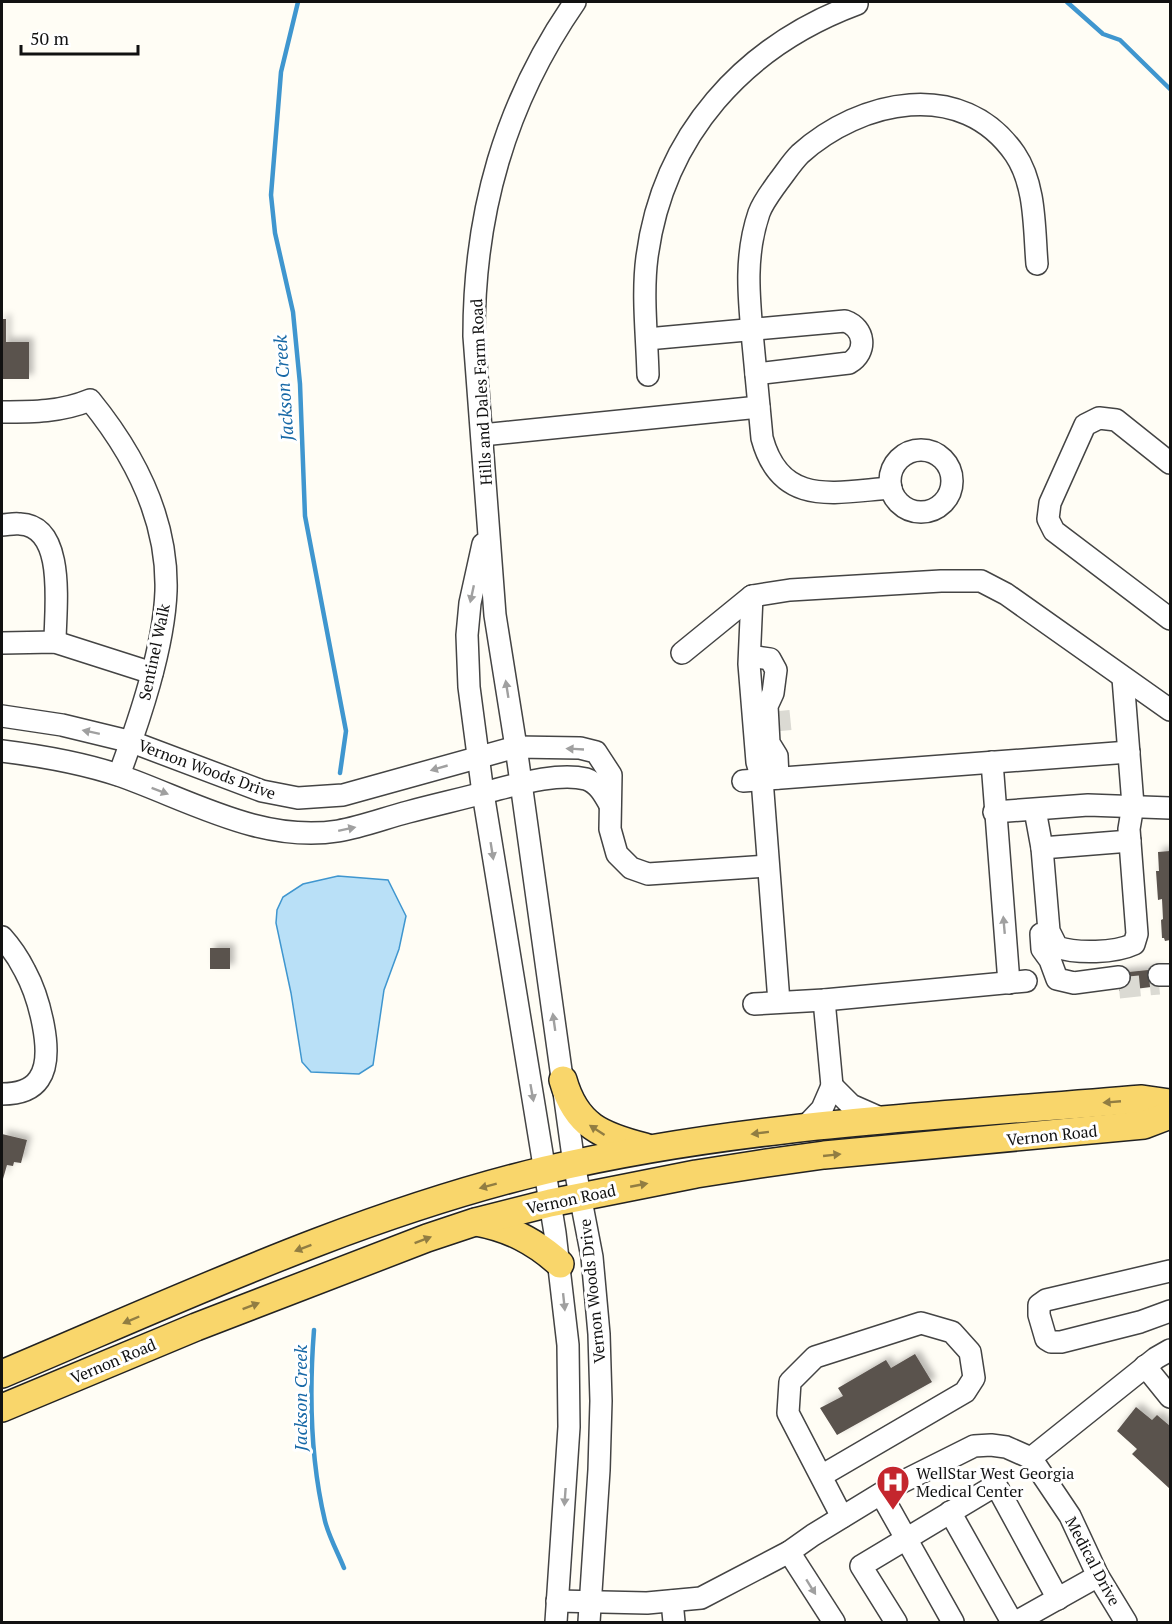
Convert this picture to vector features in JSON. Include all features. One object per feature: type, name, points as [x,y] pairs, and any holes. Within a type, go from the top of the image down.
[{"type":"main road","points":[[563,1080],[572,1104],[588,1124],[615,1140],[652,1149]]},
{"type":"main road","name":"Vernon Road","points":[[2,1374],[339,1234],[471,1190],[574,1164],[652,1149],[804,1128],[1142,1099],[1170,1103]]},
{"type":"main road","name":"Vernon Road","points":[[2,1408],[196,1327],[427,1238],[475,1222],[550,1203],[770,1162],[1144,1125],[1170,1115]]},
{"type":"main road","points":[[475,1222],[493,1225],[525,1238],[560,1264]]},
{"type":"street","name":"Hills and Dales Farm Road","points":[[516,747],[495,615],[474,303],[486,205],[515,110],[544,50],[575,2]]},
{"type":"street","points":[[648,375],[647,259],[659,201],[679,153],[710,105],[770,50],[815,21],[857,4]]},
{"type":"street","points":[[891,488],[813,491],[797,487],[779,474],[767,458],[762,438],[747,278],[748,260],[764,203],[798,156],[838,126],[882,108],[913,104],[939,105],[965,112],[983,123],[1004,141],[1016,156],[1032,204],[1037,264]]},
{"type":"street","points":[[647,339],[845,321],[853,323],[859,330],[862,341],[861,351],[857,359],[849,363],[756,374]]},
{"type":"street","name":"Sentinel Walk","points":[[2,412],[43,412],[71,408],[90,400],[131,458],[150,501],[163,545],[166,567],[165,611],[152,673],[132,742],[119,776]]},
{"type":"street","points":[[482,435],[759,407]]},
{"type":"street","points":[[1170,463],[1116,420],[1099,418],[1085,425],[1050,503],[1048,519],[1054,531],[1170,619]]},
{"type":"street","name":"Hills and Dales Farm Road","points":[[483,794],[469,687],[467,635],[470,603],[489,516]]},
{"type":"street","points":[[2,525],[28,525],[40,533],[53,552],[55,642]]},
{"type":"street","points":[[682,653],[752,596],[790,590],[941,581],[981,581],[1006,594],[1170,710]]},
{"type":"street","points":[[752,596],[750,656],[757,762],[761,779],[779,1002]]},
{"type":"street","points":[[2,643],[55,642],[152,673]]},
{"type":"street","points":[[750,656],[770,659],[776,670],[780,743],[777,756],[761,779]]},
{"type":"street","points":[[1035,810],[1042,848],[1049,931],[1057,947],[1069,951],[1094,951],[1124,949],[1134,944],[1137,933],[1129,829],[1134,806],[1123,678]]},
{"type":"street","points":[[777,756],[770,743],[767,706],[778,712]]},
{"type":"street","name":"Vernon Woods Drive","points":[[2,716],[62,725],[132,742],[262,791],[298,798],[343,795],[516,747],[574,1164],[592,1257],[599,1334],[601,1401],[599,1470],[589,1613]]},
{"type":"street","points":[[516,747],[580,748],[596,752],[611,776],[610,830],[617,854],[631,867],[648,874],[768,866]]},
{"type":"street","points":[[2,751],[84,765],[251,825],[301,833],[354,828],[520,783],[564,778],[587,780],[601,789],[610,805]]},
{"type":"street","points":[[761,779],[1129,752]]},
{"type":"street","points":[[754,1004],[824,1000],[1017,982],[994,812],[992,762]]},
{"type":"street","name":"Vernon Woods Drive","points":[[483,794],[560,1264],[568,1345],[567,1468],[556,1623]]},
{"type":"street","points":[[994,812],[1088,806],[1170,808]]},
{"type":"street","points":[[1042,848],[1130,841]]},
{"type":"street","points":[[1042,848],[1035,866],[1042,977],[1046,990],[1058,993],[1119,983]]},
{"type":"street","points":[[2,937],[17,957],[33,988],[42,1022],[45,1057],[44,1070],[33,1086],[19,1093],[2,1094]]},
{"type":"street","points":[[804,1128],[822,1109],[832,1086],[824,1000]]},
{"type":"street","points":[[832,1086],[850,1105],[886,1120]]},
{"type":"street","points":[[1170,1270],[1046,1300],[1039,1305],[1039,1315],[1046,1339],[1051,1342],[1061,1342],[1140,1322],[1170,1311]]},
{"type":"street","points":[[821,1476],[964,1392],[974,1378],[970,1352],[952,1332],[921,1323],[814,1357],[790,1382],[788,1413],[842,1517]]},
{"type":"street","points":[[558,1601],[589,1613],[647,1603],[701,1598],[789,1552],[881,1494],[974,1446],[1006,1447],[1031,1458],[1145,1366],[1170,1350]]},
{"type":"street","points":[[1145,1366],[1170,1397]]},
{"type":"street","name":"Medical Drive","points":[[1031,1458],[1070,1516],[1098,1576],[1126,1623]]},
{"type":"street","points":[[896,1623],[861,1566],[996,1485],[1058,1599]]},
{"type":"street","points":[[881,1494],[953,1623]]},
{"type":"street","points":[[950,1512],[1014,1623],[1098,1576]]},
{"type":"street","points":[[789,1552],[834,1623]]},
{"type":"street","points":[[672,1601],[674,1623]]},
{"type":"water","points":[[338,876],[388,880],[406,916],[399,949],[384,990],[373,1065],[359,1074],[311,1072],[302,1062],[291,993],[276,923],[277,910],[283,897],[303,884]]},
{"type":"building","points":[[2,319],[6,319],[6,342],[29,342],[29,379],[2,379]]},
{"type":"building","points":[[1170,851],[1170,940],[1165,941],[1162,938],[1162,899],[1158,900],[1156,871],[1159,871],[1158,852]]},
{"type":"building","points":[[210,948],[230,948],[230,969],[210,969]]},
{"type":"building","points":[[1158,969],[1159,986],[1119,991],[1119,973]]},
{"type":"building","points":[[2,1134],[27,1140],[21,1163],[14,1162],[13,1166],[7,1165],[3,1179],[2,1179]]},
{"type":"building","points":[[915,1354],[932,1382],[837,1435],[820,1408],[843,1396],[838,1388],[886,1360],[891,1368]]},
{"type":"building","points":[[1136,1407],[1152,1420],[1157,1415],[1170,1426],[1170,1489],[1132,1454],[1137,1449],[1117,1431]]},
{"type":"waterway","name":"Jackson Creek","points":[[298,2],[281,72],[271,195],[275,233],[293,312],[300,384],[305,516],[346,731],[340,773]]},
{"type":"waterway","points":[[1067,2],[1103,34],[1120,40],[1170,89]]},
{"type":"waterway","name":"Jackson Creek","points":[[314,1330],[311,1402],[316,1474],[327,1527],[344,1568]]},
{"type":"tunnel","points":[[779,711],[781,731]]},
{"type":"tunnel","points":[[1119,988],[1159,984]]},
{"type":"place","name":"WellStar West Georgia Medical Center","points":[[893,1511]]}]
